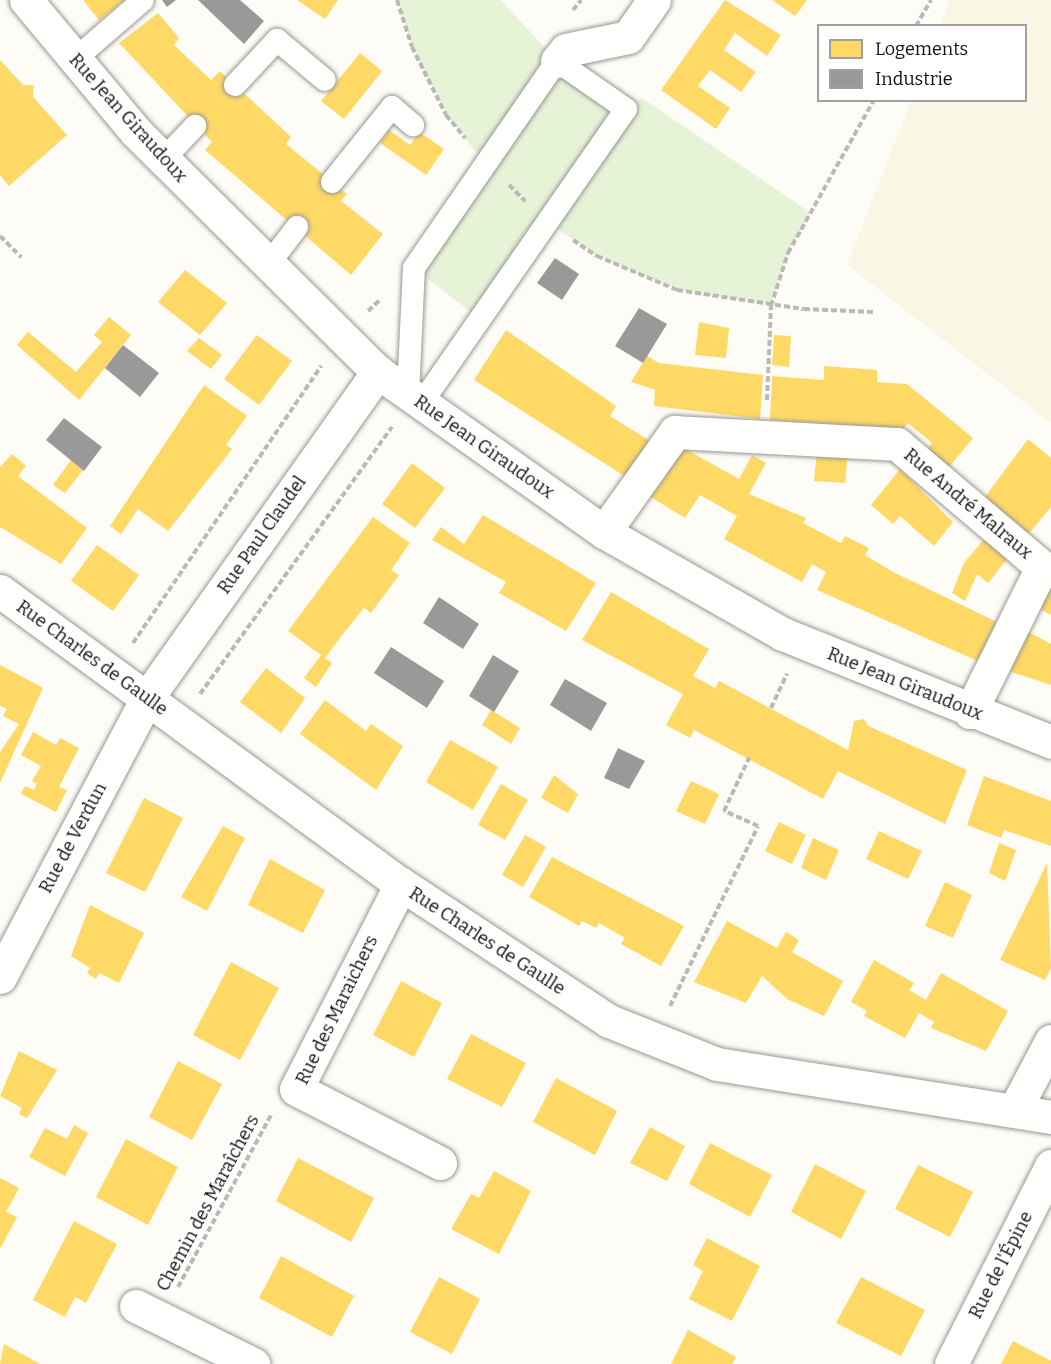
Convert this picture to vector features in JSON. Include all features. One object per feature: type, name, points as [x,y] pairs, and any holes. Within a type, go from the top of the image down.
[{"type":"street","name":"Rue Jean Giraudoux","points":[[26,0],[74,60],[163,160],[378,372],[604,532],[783,634],[970,712],[1051,742]]},
{"type":"street","points":[[557,61],[566,50],[628,37],[654,0]]},
{"type":"street","name":"Rue Paul Claudel","points":[[147,698],[378,372]]},
{"type":"street","name":"Rue André Malraux","points":[[604,532],[675,432],[897,444],[1042,567],[970,712]]},
{"type":"street","name":"Rue Charles de Gaulle","points":[[0,591],[401,884],[609,1021],[717,1064],[1051,1117]]},
{"type":"street","name":"Rue de Verdun","points":[[0,977],[147,698]]},
{"type":"street","name":"Rue des Maraichers","points":[[401,884],[296,1089],[440,1163]]},
{"type":"street","points":[[1015,1110],[1051,1041]]},
{"type":"street","name":"Rue de l'Épine","points":[[951,1364],[1051,1166]]},
{"type":"street","points":[[149,1312],[253,1364]]},
{"type":"lane","points":[[74,60],[143,0]]},
{"type":"lane","points":[[235,85],[277,40],[325,80]]},
{"type":"lane","points":[[557,61],[626,109],[414,398],[414,268],[557,61]]},
{"type":"lane","points":[[332,182],[392,107],[413,124]]},
{"type":"lane","points":[[163,160],[195,126]]},
{"type":"lane","points":[[268,265],[297,227]]},
{"type":"path","points":[[917,24],[931,0]]},
{"type":"path","points":[[765,436],[771,306],[788,253],[873,102]]},
{"type":"path","points":[[0,236],[21,257]]},
{"type":"path","points":[[113,673],[340,337],[414,268]]},
{"type":"path","points":[[180,722],[414,398]]},
{"type":"path","points":[[654,1039],[758,826],[724,812],[749,758]]},
{"type":"path","name":"Chemin des Maraîchers","points":[[149,1312],[268,1116],[321,1102]]},
{"type":"shaded area","points":[[950,0],[1051,0],[1051,423],[847,265],[911,102],[1027,102],[1027,24],[940,24]]},
{"type":"green space","points":[[397,0],[501,0],[557,61],[626,109],[642,98],[811,213],[788,253],[771,306],[677,290],[597,256],[547,222],[480,319],[414,268],[486,164],[446,115],[412,47]]},
{"type":"building: Logements","points":[[83,0],[125,0],[99,20]]},
{"type":"building: Logements","points":[[297,0],[338,0],[325,19]]},
{"type":"building: Logements","points":[[725,0],[781,35],[767,56],[735,33],[724,50],[756,72],[741,92],[710,70],[698,86],[730,108],[716,129],[661,90]]},
{"type":"building: Logements","points":[[772,0],[807,0],[795,16]]},
{"type":"building: Logements","points":[[158,13],[179,38],[174,45],[211,80],[220,71],[291,137],[286,144],[347,194],[341,201],[383,234],[351,275],[205,150],[212,142],[119,43]]},
{"type":"building: Logements","points":[[360,53],[382,71],[344,119],[321,101]]},
{"type":"building: Logements","points":[[0,60],[23,85],[34,85],[33,97],[67,135],[9,186],[0,175]]},
{"type":"building: Logements","points":[[389,130],[410,145],[419,132],[444,149],[426,175],[380,143]]},
{"type":"building: Logements","points":[[185,270],[227,303],[200,335],[158,302]]},
{"type":"building: Logements","points":[[109,317],[131,335],[79,400],[17,345],[28,332],[76,372],[102,342],[94,335]]},
{"type":"building: Logements","points":[[699,322],[729,328],[726,358],[695,355]]},
{"type":"building: Logements","points":[[506,330],[616,406],[610,416],[650,441],[629,479],[474,380]]},
{"type":"building: Logements","points":[[257,335],[292,361],[259,405],[224,379]]},
{"type":"building: Logements","points":[[774,335],[791,336],[789,367],[772,365]]},
{"type":"building: Logements","points":[[199,338],[222,355],[211,369],[187,351]]},
{"type":"building: Logements","points":[[647,356],[659,363],[763,375],[760,419],[654,406],[655,390],[631,382]]},
{"type":"building: Logements","points":[[824,366],[877,370],[877,382],[907,384],[973,438],[945,472],[924,454],[932,443],[908,423],[903,430],[770,420],[772,376],[824,380]]},
{"type":"building: Logements","points":[[204,385],[247,416],[226,445],[232,449],[168,531],[138,509],[121,534],[110,526]]},
{"type":"building: Logements","points":[[1028,439],[1051,458],[1051,507],[1026,537],[982,501]]},
{"type":"building: Logements","points":[[680,446],[739,479],[752,455],[766,463],[749,494],[806,518],[803,523],[841,543],[845,536],[869,548],[865,555],[893,572],[997,622],[980,662],[817,590],[826,572],[812,564],[802,582],[724,539],[737,516],[700,495],[685,518],[649,496]]},
{"type":"building: Logements","points":[[817,450],[848,452],[845,483],[814,481]]},
{"type":"building: Logements","points":[[12,454],[26,466],[18,476],[87,528],[61,564],[0,527],[0,467]]},
{"type":"building: Logements","points":[[71,460],[83,470],[65,493],[53,485]]},
{"type":"building: Logements","points":[[412,463],[445,488],[415,528],[382,504]]},
{"type":"building: Logements","points":[[900,469],[953,522],[934,546],[900,516],[893,524],[871,505]]},
{"type":"building: Logements","points":[[483,515],[596,583],[566,631],[499,593],[506,582],[432,540],[441,527],[464,544]]},
{"type":"building: Logements","points":[[373,517],[410,543],[391,570],[399,575],[371,613],[364,608],[325,658],[332,663],[316,687],[304,678],[321,655],[288,631]]},
{"type":"building: Logements","points":[[984,539],[1008,558],[988,583],[977,574],[965,601],[952,593],[964,563]]},
{"type":"building: Logements","points":[[97,545],[139,575],[113,611],[71,581]]},
{"type":"building: Logements","points":[[1051,576],[1051,615],[1036,607]]},
{"type":"building: Logements","points":[[611,592],[709,649],[693,676],[715,688],[719,681],[848,750],[854,721],[864,719],[868,726],[967,770],[945,824],[838,771],[823,799],[694,730],[690,738],[666,725],[683,694],[582,640]]},
{"type":"building: Logements","points":[[1025,630],[1051,644],[1051,685],[1005,670]]},
{"type":"building: Logements","points":[[0,665],[43,688],[0,783],[0,752],[19,724],[3,716],[7,709],[0,706]]},
{"type":"building: Logements","points":[[266,668],[305,698],[281,733],[240,702]]},
{"type":"building: Logements","points":[[325,700],[366,731],[371,724],[403,746],[376,790],[300,734]]},
{"type":"building: Logements","points":[[491,710],[520,728],[511,744],[482,725]]},
{"type":"building: Logements","points":[[33,732],[56,745],[60,738],[79,748],[59,787],[67,790],[56,812],[21,794],[25,786],[34,790],[37,784],[32,781],[41,766],[21,755]]},
{"type":"building: Logements","points":[[450,740],[498,767],[473,810],[426,782]]},
{"type":"building: Logements","points":[[554,775],[578,794],[568,813],[541,798]]},
{"type":"building: Logements","points":[[984,776],[1051,801],[1051,846],[1004,830],[1001,838],[967,825]]},
{"type":"building: Logements","points":[[691,781],[719,794],[705,824],[676,811]]},
{"type":"building: Logements","points":[[501,784],[528,800],[505,840],[478,825]]},
{"type":"building: Logements","points":[[144,798],[183,818],[145,892],[106,873]]},
{"type":"building: Logements","points":[[779,822],[806,835],[792,864],[765,851]]},
{"type":"building: Logements","points":[[223,826],[245,838],[207,911],[181,897]]},
{"type":"building: Logements","points":[[879,831],[922,851],[908,879],[866,859]]},
{"type":"building: Logements","points":[[525,835],[546,847],[523,887],[502,875]]},
{"type":"building: Logements","points":[[813,838],[839,850],[826,880],[801,868]]},
{"type":"building: Logements","points":[[999,843],[1016,850],[1005,881],[989,873]]},
{"type":"building: Logements","points":[[552,857],[684,926],[661,966],[621,944],[625,938],[599,923],[596,928],[582,921],[579,926],[529,897]]},
{"type":"building: Logements","points":[[270,859],[325,890],[303,933],[248,905]]},
{"type":"building: Logements","points":[[1047,863],[1051,968],[1045,980],[1000,960]]},
{"type":"building: Logements","points":[[945,882],[972,895],[953,938],[925,926]]},
{"type":"building: Logements","points":[[90,905],[144,933],[119,983],[99,973],[96,979],[87,973],[90,968],[71,956]]},
{"type":"building: Logements","points":[[727,921],[777,948],[786,932],[799,940],[792,952],[843,981],[824,1016],[787,999],[762,976],[746,1003],[694,982]]},
{"type":"building: Logements","points":[[874,960],[914,983],[909,990],[926,1000],[941,973],[1008,1011],[986,1051],[931,1028],[934,1022],[919,1013],[905,1038],[864,1016],[867,1011],[851,1002]]},
{"type":"building: Logements","points":[[231,962],[279,988],[240,1060],[193,1035]]},
{"type":"building: Logements","points":[[401,981],[442,1003],[414,1057],[373,1035]]},
{"type":"building: Logements","points":[[471,1034],[526,1063],[502,1107],[447,1079]]},
{"type":"building: Logements","points":[[19,1051],[57,1070],[27,1118],[19,1114],[22,1108],[0,1096]]},
{"type":"building: Logements","points":[[178,1061],[222,1084],[192,1140],[149,1117]]},
{"type":"building: Logements","points":[[556,1078],[617,1111],[595,1155],[533,1122]]},
{"type":"building: Logements","points":[[74,1125],[88,1133],[65,1176],[29,1157],[45,1128],[67,1139]]},
{"type":"building: Logements","points":[[650,1127],[685,1146],[667,1181],[630,1163]]},
{"type":"building: Logements","points":[[126,1139],[178,1167],[148,1225],[96,1197]]},
{"type":"building: Logements","points":[[710,1143],[772,1175],[750,1217],[689,1184]]},
{"type":"building: Logements","points":[[298,1158],[374,1198],[351,1242],[276,1201]]},
{"type":"building: Logements","points":[[815,1164],[866,1191],[841,1239],[791,1212]]},
{"type":"building: Logements","points":[[918,1165],[973,1192],[950,1237],[895,1209]]},
{"type":"building: Logements","points":[[494,1171],[531,1191],[499,1254],[451,1229],[471,1194],[479,1198]]},
{"type":"building: Logements","points":[[0,1178],[19,1188],[6,1212],[17,1217],[0,1249]]},
{"type":"building: Logements","points":[[74,1221],[117,1244],[86,1303],[75,1297],[65,1317],[33,1300]]},
{"type":"building: Logements","points":[[707,1238],[760,1266],[732,1321],[689,1299],[703,1271],[693,1265]]},
{"type":"building: Logements","points":[[281,1256],[354,1296],[332,1337],[259,1298]]},
{"type":"building: Logements","points":[[439,1277],[480,1299],[452,1354],[410,1332]]},
{"type":"building: Logements","points":[[861,1277],[925,1310],[901,1356],[836,1323]]},
{"type":"building: Logements","points":[[688,1330],[736,1357],[732,1364],[671,1364]]},
{"type":"building: Logements","points":[[1013,1341],[1051,1361],[1051,1364],[1001,1364]]},
{"type":"building: Logements","points":[[4,1344],[40,1364],[0,1364]]},
{"type":"building: Industrie","points":[[162,0],[176,0],[167,7]]},
{"type":"building: Industrie","points":[[198,0],[240,0],[264,21],[244,44]]},
{"type":"building: Industrie","points":[[555,258],[579,274],[562,300],[537,283]]},
{"type":"building: Industrie","points":[[639,308],[667,324],[643,363],[615,346]]},
{"type":"building: Industrie","points":[[123,345],[159,373],[140,397],[105,368]]},
{"type":"building: Industrie","points":[[64,418],[102,447],[84,471],[46,440]]},
{"type":"building: Industrie","points":[[439,597],[479,624],[463,649],[423,623]]},
{"type":"building: Industrie","points":[[391,647],[444,681],[427,708],[374,673]]},
{"type":"building: Industrie","points":[[493,655],[519,671],[494,712],[469,696]]},
{"type":"building: Industrie","points":[[565,679],[607,703],[591,731],[550,705]]},
{"type":"building: Industrie","points":[[618,748],[645,761],[629,789],[604,778]]}]
